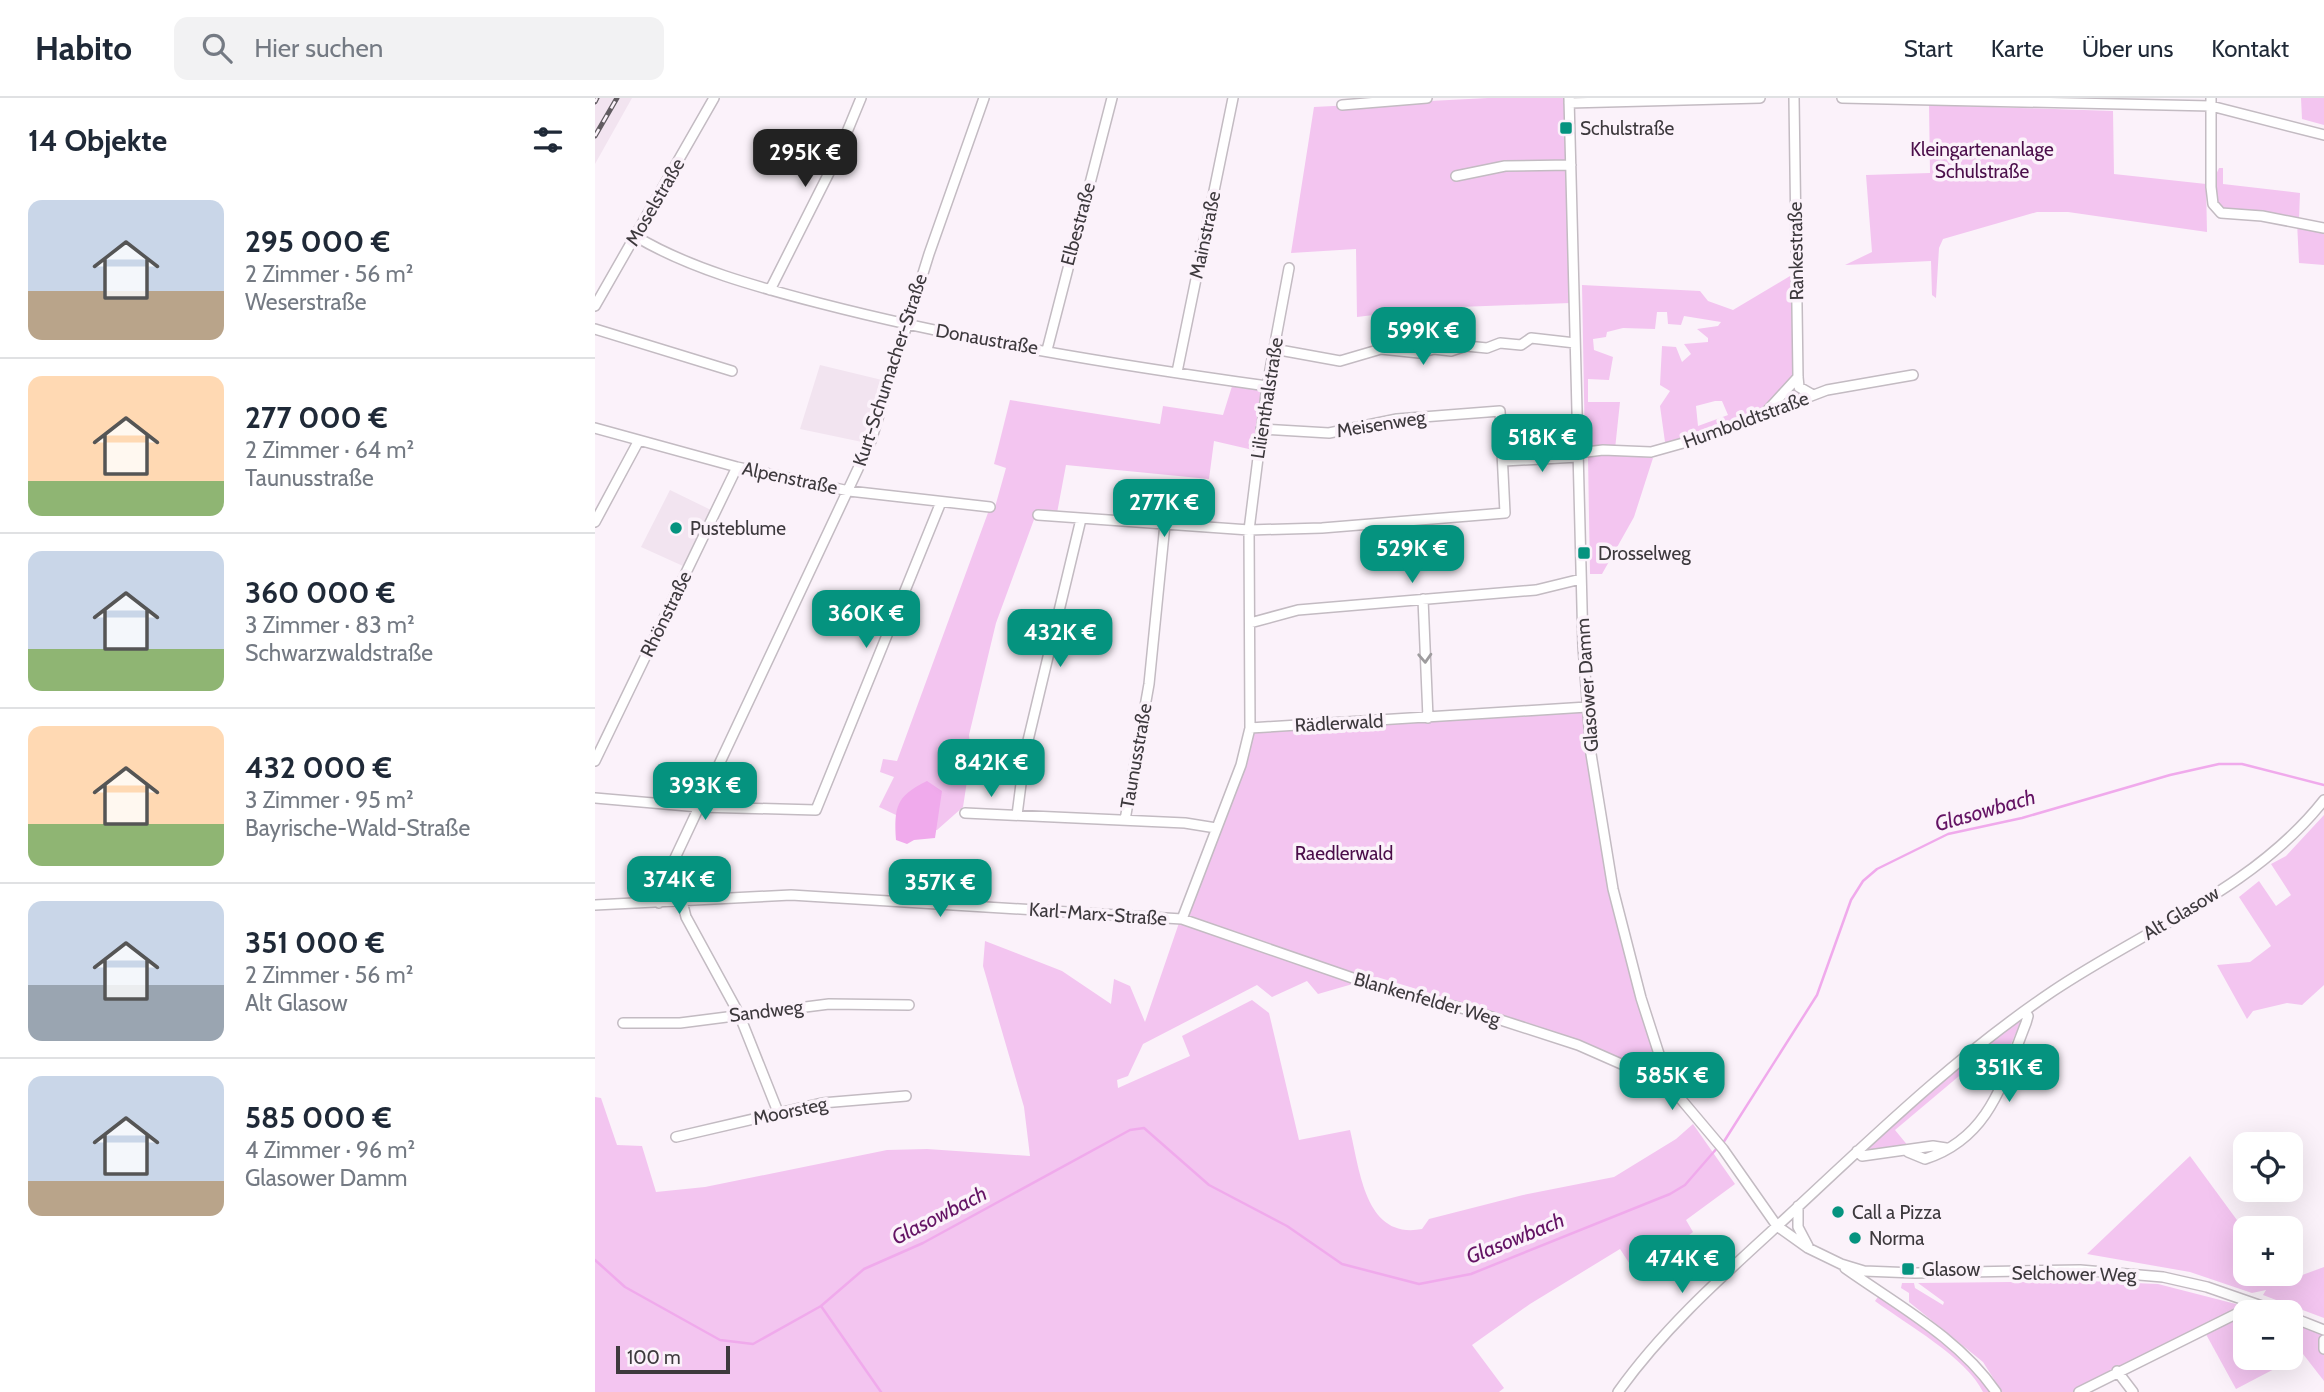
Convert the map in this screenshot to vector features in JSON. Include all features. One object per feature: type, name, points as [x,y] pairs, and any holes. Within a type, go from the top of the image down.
[{"type":"street","name":"Moselstraße","points":[[595,306],[714,98]]},
{"type":"street","points":[[771,290],[835,161],[861,98]]},
{"type":"street","name":"Kurt-Schumacher-Straße","points":[[659,902],[660,890],[871,441],[906,325],[984,98]]},
{"type":"street","name":"Elbestraße","points":[[1047,350],[1112,98]]},
{"type":"street","name":"Mainstraße","points":[[1177,372],[1233,98]]},
{"type":"street","points":[[1342,105],[1427,98]]},
{"type":"street","points":[[1569,101],[1759,98]]},
{"type":"street","name":"Rankestraße","points":[[1794,98],[1798,377]]},
{"type":"street","points":[[1842,98],[2211,102],[2324,135]]},
{"type":"street","name":"Glasower Damm","points":[[1569,101],[1581,579],[1587,707],[1601,822],[1613,889],[1641,998],[1669,1085],[1723,1149],[1777,1226]]},
{"type":"street","points":[[2211,102],[2211,187],[2213,204],[2221,213],[2262,216],[2324,228]]},
{"type":"street","points":[[1456,176],[1505,166],[1571,165]]},
{"type":"street","name":"Donaustraße","points":[[635,236],[700,265],[771,290],[906,325],[1267,386]]},
{"type":"street","name":"Lilienthalstraße","points":[[1182,919],[1241,765],[1250,728],[1249,530],[1267,386],[1289,268]]},
{"type":"street","points":[[595,329],[732,371]]},
{"type":"street","points":[[1274,349],[1340,361],[1381,349],[1419,353],[1434,349],[1451,352],[1466,346],[1487,348],[1500,343],[1521,345],[1531,338],[1575,343]]},
{"type":"street","name":"Humboldtstraße","points":[[1504,461],[1578,455],[1603,450],[1651,452],[1701,438],[1813,395],[1913,375]]},
{"type":"street","points":[[1798,377],[1799,387],[1813,395]]},
{"type":"street","points":[[1762,415],[1792,387],[1798,377]]},
{"type":"street","name":"Meisenweg","points":[[1261,429],[1329,433],[1397,419],[1500,411],[1504,461]]},
{"type":"street","name":"Alpenstraße","points":[[595,428],[638,442],[643,440],[737,467],[849,491],[990,507]]},
{"type":"street","points":[[595,522],[638,442]]},
{"type":"street","points":[[1038,515],[1249,530],[1322,528],[1504,513],[1504,461]]},
{"type":"street","name":"Rhönstraße","points":[[595,761],[737,467]]},
{"type":"street","points":[[595,798],[699,807],[816,810],[941,502]]},
{"type":"street","points":[[1017,815],[1025,753],[1081,519]]},
{"type":"street","name":"Taunusstraße","points":[[1125,820],[1149,684],[1165,524]]},
{"type":"street","points":[[1250,623],[1298,610],[1536,590],[1581,579]]},
{"type":"street","points":[[1423,599],[1428,718]]},
{"type":"street","name":"Rädlerwald","points":[[1250,728],[1587,707]]},
{"type":"street","name":"Alt Glasow","points":[[1618,1392],[1675,1323],[1919,1093],[2025,1011],[2251,870],[2286,843],[2324,800]]},
{"type":"street","points":[[965,813],[1125,820],[1216,828]]},
{"type":"street","name":"Karl-Marx-Straße","points":[[595,905],[791,895],[1182,919]]},
{"type":"street","points":[[682,901],[686,917],[739,1014],[778,1112]]},
{"type":"street","name":"Blankenfelder Weg","points":[[1182,919],[1370,984],[1476,1012],[1568,1041],[1624,1062],[1669,1085]]},
{"type":"street","name":"Sandweg","points":[[623,1023],[680,1023],[829,1004],[909,1005]]},
{"type":"street","points":[[1857,1151],[1861,1156],[1908,1152],[1925,1159],[1974,1131],[1994,1102],[2026,1023],[2028,1016],[2025,1011]]},
{"type":"street","name":"Moorsteg","points":[[676,1137],[822,1102],[906,1096]]},
{"type":"street","points":[[1798,1206],[1798,1227],[1808,1248]]},
{"type":"street","name":"Selchower Weg","points":[[1777,1226],[1808,1248],[1841,1265],[1886,1272],[2105,1271],[2185,1281],[2244,1300]]},
{"type":"street","points":[[1841,1265],[1879,1290],[1971,1361],[1996,1392]]},
{"type":"street","points":[[1879,1290],[1886,1272]]},
{"type":"street","points":[[2079,1392],[2233,1315]]},
{"type":"street","points":[[2303,1322],[2324,1330]]},
{"type":"street","points":[[2324,1340],[2324,1349]]},
{"type":"street","points":[[2117,1371],[2133,1392]]},
{"type":"shaded area","points":[[595,98],[632,98],[595,164]]},
{"type":"shaded area","points":[[820,365],[882,380],[862,442],[800,429]]},
{"type":"shaded area","name":"Pusteblume","points":[[670,490],[711,510],[683,566],[641,547]]},
{"type":"shaded area","points":[[927,781],[942,791],[935,838],[914,840],[907,844],[896,840],[899,804],[909,792]]},
{"type":"green space","points":[[1488,98],[1565,98],[1570,303],[1432,308],[1357,317],[1356,249],[1291,253],[1314,107]]},
{"type":"green space","points":[[2301,98],[2324,98],[2324,125],[2302,119]]},
{"type":"green space","name":"Kleingartenanlage Schulstraße","points":[[1929,105],[2113,111],[2114,174],[2206,184],[2207,232],[2068,212],[2037,212],[1943,239],[1939,248],[1936,298],[1932,295],[1931,261],[1845,265],[1872,252],[1866,175],[1930,173]]},
{"type":"green space","points":[[2219,168],[2223,168],[2223,184],[2300,193],[2299,220],[2228,214],[2214,203],[2214,179]]},
{"type":"green space","points":[[2297,222],[2324,229],[2324,265],[2299,263]]},
{"type":"green space","points":[[1795,273],[1799,397],[1676,443],[1665,442],[1660,406],[1670,391],[1660,385],[1662,346],[1676,347],[1682,362],[1691,354],[1684,344],[1708,342],[1708,338],[1697,329],[1718,326],[1721,322],[1684,316],[1681,325],[1668,324],[1667,312],[1657,312],[1655,329],[1623,328],[1607,332],[1606,337],[1593,339],[1594,350],[1613,357],[1609,380],[1588,379],[1588,402],[1620,402],[1615,449],[1585,450],[1582,285],[1700,291],[1708,301],[1733,310]],"holes":[[[1722,401],[1728,415],[1698,426],[1696,406]]]},
{"type":"green space","points":[[1233,383],[1263,389],[1253,450],[1214,441],[1209,479],[1066,465],[1057,513],[1036,514],[996,623],[969,735],[971,755],[963,807],[937,830],[928,830],[879,807],[894,777],[880,772],[883,759],[897,761],[989,510],[995,507],[1006,468],[994,464],[1010,400],[1160,424],[1163,406],[1223,415]]},
{"type":"green space","points":[[1603,453],[1653,458],[1634,517],[1602,574],[1590,574],[1588,457]]},
{"type":"green space","name":"Raedlerwald","points":[[1584,712],[1594,793],[1657,1068],[1652,1071],[1538,1026],[1377,977],[1318,994],[1307,981],[1272,997],[1257,985],[1143,1044],[1128,1076],[1117,1080],[1118,1088],[1190,1056],[1182,1036],[1252,1000],[1269,1013],[1299,1140],[1350,1130],[1368,1199],[1388,1224],[1403,1230],[1422,1229],[1429,1219],[1523,1195],[1614,1177],[1676,1139],[1693,1124],[1735,1184],[1686,1220],[1693,1232],[1637,1275],[1620,1249],[1530,1304],[1472,1345],[1504,1388],[1499,1392],[595,1392],[595,1097],[601,1098],[617,1145],[642,1146],[656,1192],[705,1187],[887,1150],[927,1149],[1030,1156],[1024,1107],[983,966],[985,941],[1062,971],[1111,1004],[1114,979],[1130,986],[1145,1022],[1180,920],[1253,730]]},
{"type":"green space","points":[[2324,815],[2324,985],[2302,1005],[2287,1003],[2253,1011],[2247,1019],[2217,965],[2250,962],[2271,946],[2239,897],[2259,881],[2276,906],[2291,895],[2271,864],[2286,856]]},
{"type":"green space","points":[[2022,1019],[1991,1090],[1971,1066],[1895,1130],[1909,1147],[1868,1152],[1864,1150],[1967,1061]]},
{"type":"green space","points":[[2190,1156],[2234,1216],[2233,1286],[2303,1286],[2303,1275],[2324,1267],[2324,1318],[2303,1310],[2303,1300],[2276,1300],[2263,1295],[2266,1290],[2252,1293],[2190,1272],[2087,1254]]},
{"type":"green space","points":[[2087,1281],[2158,1284],[2233,1303],[2233,1370],[2272,1370],[2236,1389],[2202,1327],[2074,1392],[2002,1392],[1983,1362],[1909,1302],[1909,1293],[1901,1288],[1902,1283],[1914,1283],[1915,1288],[1943,1305],[1944,1302],[1918,1283]]},
{"type":"green space","points":[[1880,1294],[1962,1357],[1992,1392],[1983,1392],[1975,1379],[1950,1354],[1875,1301]]},
{"type":"green space","points":[[2303,1327],[2324,1336],[2324,1381],[2303,1354]]},
{"type":"waterway","name":"Glasowbach","points":[[1723,1143],[1817,995],[1851,900],[1863,881],[1877,869],[1948,834],[2022,818],[2170,775],[2219,764],[2242,764],[2324,785]]},
{"type":"waterway","name":"Glasowbach","points":[[595,1260],[625,1287],[720,1340],[753,1344],[821,1306],[864,1269],[923,1243],[1130,1130],[1144,1128],[1209,1185],[1287,1226],[1342,1264],[1419,1284],[1471,1274],[1670,1194],[1685,1185],[1718,1147]]},
{"type":"waterway","points":[[821,1306],[881,1392]]},
{"type":"railway","points":[[595,102],[597,98]]},
{"type":"railway","points":[[595,136],[617,98]]},
{"type":"place","name":"Schulstraße","points":[[1566,128]]},
{"type":"place","name":"Pusteblume","points":[[676,528]]},
{"type":"place","name":"Drosselweg","points":[[1584,553]]},
{"type":"place","name":"Call a Pizza","points":[[1838,1212]]},
{"type":"place","name":"Norma","points":[[1855,1238]]},
{"type":"place","name":"Glasow","points":[[1908,1269]]}]
